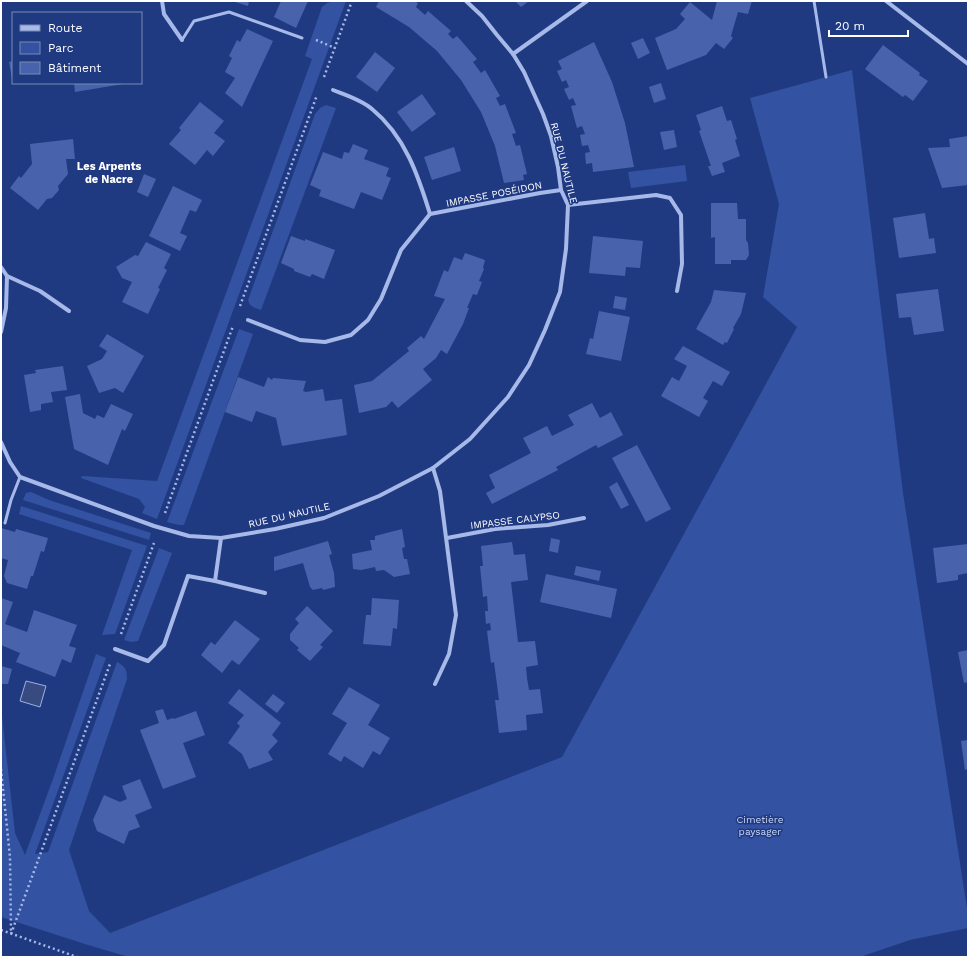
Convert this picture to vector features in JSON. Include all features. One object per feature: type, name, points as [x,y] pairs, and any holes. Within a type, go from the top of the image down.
[{"type":"street","points":[[162,1],[164,14],[182,40]]},
{"type":"street","name":"RUE DU NAUTILE","points":[[20,477],[189,536],[221,538],[275,529],[324,518],[379,496],[433,468],[470,439],[508,397],[529,365],[545,330],[560,292],[566,249],[568,205],[561,190],[558,167],[551,136],[524,72],[513,54],[482,16],[466,1]]},
{"type":"street","points":[[513,54],[587,1]]},
{"type":"street","points":[[886,1],[968,64]]},
{"type":"street","points":[[248,320],[300,340],[325,342],[351,335],[368,320],[381,299],[402,250],[430,214],[416,171],[406,149],[392,130],[372,108],[333,90]]},
{"type":"street","name":"IMPASSE POSÉIDON","points":[[430,214],[561,190]]},
{"type":"street","points":[[568,205],[656,194],[670,198],[681,215],[682,264],[677,291]]},
{"type":"street","points":[[1,267],[7,276],[40,291],[69,311]]},
{"type":"street","points":[[1,332],[6,308],[7,276]]},
{"type":"street","points":[[1,442],[10,462],[20,477]]},
{"type":"street","points":[[433,468],[440,491],[456,615],[449,654],[435,684]]},
{"type":"street","name":"IMPASSE CALYPSO","points":[[447,538],[495,529],[548,525],[584,518]]},
{"type":"street","points":[[215,581],[221,538]]},
{"type":"street","points":[[115,650],[148,661],[164,645],[188,576],[265,593]]},
{"type":"lane","points":[[814,1],[826,76]]},
{"type":"lane","points":[[182,40],[194,21],[229,12],[302,38]]},
{"type":"lane","points":[[5,523],[11,500],[20,477]]},
{"type":"path","points":[[324,78],[352,1]]},
{"type":"path","points":[[240,308],[318,93]]},
{"type":"path","points":[[164,517],[234,323]]},
{"type":"path","points":[[118,640],[156,538]]},
{"type":"path","points":[[11,934],[112,659]]},
{"type":"path","points":[[1,769],[10,857],[11,934]]},
{"type":"path","points":[[1,930],[77,957]]},
{"type":"green space","points":[[346,1],[157,519],[142,513],[145,507],[139,499],[81,478],[82,476],[157,481],[312,59],[305,56],[322,7],[327,3]]},
{"type":"green space","name":"Cimetière paysager","points":[[852,70],[903,493],[968,915],[968,928],[910,940],[860,957],[129,957],[1,917],[1,707],[15,833],[25,855],[96,654],[106,658],[35,854],[48,852],[117,662],[125,669],[127,679],[69,850],[89,911],[110,933],[562,757],[797,327],[763,297],[779,204],[750,98]]},
{"type":"green space","points":[[326,105],[336,108],[261,310],[255,308],[251,306],[248,300],[315,114],[320,108]]},
{"type":"green space","points":[[685,165],[687,181],[631,188],[628,172]]},
{"type":"green space","points":[[239,329],[253,334],[184,525],[167,522]]},
{"type":"green space","points":[[31,492],[49,500],[151,533],[149,540],[23,500],[26,493]]},
{"type":"green space","points":[[21,506],[147,546],[115,634],[102,635],[132,550],[19,514]]},
{"type":"green space","points":[[159,548],[172,553],[138,641],[131,642],[124,640]]},
{"type":"shaded area","points":[[26,681],[46,686],[40,707],[20,701]]},
{"type":"building","points":[[232,1],[249,1],[248,6]]},
{"type":"building","points":[[281,1],[308,1],[296,28],[274,17]]},
{"type":"building","points":[[379,1],[414,1],[418,3],[416,7],[425,15],[428,11],[451,31],[448,34],[453,39],[457,36],[477,59],[473,62],[481,73],[485,70],[500,96],[496,98],[500,106],[505,104],[516,133],[512,134],[516,146],[520,145],[527,174],[523,175],[524,180],[504,183],[495,146],[481,112],[461,80],[437,51],[409,27],[376,7]]},
{"type":"building","points":[[515,1],[529,1],[521,7]]},
{"type":"building","points":[[717,1],[752,1],[748,14],[738,12],[731,36],[733,38],[724,49],[716,43],[706,55],[667,70],[655,38],[676,29],[685,19],[680,14],[690,2],[712,20]]},
{"type":"building","points":[[247,29],[273,41],[242,107],[225,93],[235,78],[225,72],[232,58],[229,56],[237,40],[240,42]]},
{"type":"building","points":[[643,38],[650,53],[638,59],[631,43]]},
{"type":"building","points":[[594,42],[612,82],[625,123],[634,167],[593,172],[592,163],[586,164],[585,153],[590,152],[588,145],[582,146],[580,135],[585,134],[582,126],[577,128],[571,106],[576,105],[573,98],[569,100],[564,89],[569,87],[566,80],[562,82],[557,71],[562,69],[558,61]]},
{"type":"building","points":[[883,45],[920,73],[919,75],[928,81],[913,101],[905,95],[903,97],[865,69]]},
{"type":"building","points":[[375,52],[395,68],[377,92],[356,77]]},
{"type":"building","points":[[12,61],[12,78],[9,62]]},
{"type":"building","points":[[661,83],[666,99],[654,103],[649,87]]},
{"type":"building","points":[[74,84],[123,84],[75,92]]},
{"type":"building","points":[[422,94],[436,114],[412,132],[397,112]]},
{"type":"building","points":[[200,102],[224,121],[214,133],[225,141],[213,156],[207,150],[195,165],[169,144],[181,130],[179,128]]},
{"type":"building","points":[[722,106],[727,121],[731,120],[737,139],[735,140],[740,156],[722,163],[725,172],[712,176],[708,166],[711,166],[699,131],[701,130],[696,115]]},
{"type":"building","points":[[674,130],[677,147],[664,150],[660,132]]},
{"type":"building","points":[[968,136],[968,185],[942,188],[928,148],[950,147],[949,139]]},
{"type":"building","points":[[73,139],[75,159],[66,159],[68,174],[58,186],[59,190],[52,198],[47,199],[38,210],[10,188],[19,176],[21,178],[32,164],[30,144]]},
{"type":"building","points":[[353,144],[368,150],[364,159],[389,168],[386,176],[391,178],[382,200],[361,192],[354,209],[319,196],[321,190],[310,185],[323,152],[342,159],[344,152],[349,153]]},
{"type":"building","points":[[454,147],[461,171],[432,180],[424,157]]},
{"type":"building","points":[[144,174],[156,179],[148,197],[137,192]]},
{"type":"building","points":[[173,186],[202,200],[196,212],[190,210],[180,233],[187,236],[180,251],[149,236]]},
{"type":"building","points":[[711,203],[737,203],[738,219],[746,219],[746,240],[748,243],[749,255],[746,260],[731,260],[731,264],[715,264],[715,237],[711,238]]},
{"type":"building","points":[[925,213],[929,239],[934,238],[936,253],[899,258],[893,218]]},
{"type":"building","points":[[291,236],[305,241],[305,239],[335,250],[324,279],[312,274],[310,277],[294,271],[294,269],[281,263]]},
{"type":"building","points":[[593,236],[643,241],[640,268],[626,267],[625,276],[589,273]]},
{"type":"building","points":[[146,242],[171,254],[164,268],[167,270],[158,288],[160,289],[148,314],[122,302],[132,282],[122,278],[116,267],[135,255],[138,256]]},
{"type":"building","points":[[465,253],[485,260],[484,269],[479,281],[482,282],[477,295],[473,294],[467,308],[469,308],[463,324],[447,354],[441,350],[436,358],[423,369],[432,380],[398,408],[392,401],[386,407],[359,413],[354,385],[372,381],[409,351],[407,348],[421,336],[424,339],[445,299],[434,296],[444,270],[448,272],[454,257],[462,260]]},
{"type":"building","points":[[938,289],[944,331],[914,335],[911,317],[899,318],[896,294]]},
{"type":"building","points":[[714,290],[746,293],[741,314],[727,343],[725,342],[723,345],[696,329],[711,302]]},
{"type":"building","points":[[615,296],[627,298],[625,310],[613,308]]},
{"type":"building","points":[[599,311],[630,317],[621,361],[586,354],[590,338],[593,339]]},
{"type":"building","points":[[107,334],[144,356],[123,393],[115,388],[99,393],[87,366],[102,359],[107,351],[99,346]]},
{"type":"building","points":[[683,346],[730,372],[722,386],[713,381],[703,398],[708,401],[699,417],[661,396],[672,377],[679,381],[687,366],[674,359]]},
{"type":"building","points":[[63,366],[67,390],[51,392],[53,402],[41,404],[41,410],[30,412],[24,375],[36,373],[35,370]]},
{"type":"building","points":[[238,377],[264,387],[268,377],[272,380],[273,378],[306,381],[303,391],[306,392],[323,389],[325,401],[342,399],[347,435],[282,446],[276,418],[256,411],[252,422],[225,412]]},
{"type":"building","points":[[80,394],[83,413],[95,419],[97,415],[104,418],[111,404],[133,414],[125,431],[122,429],[108,465],[74,449],[65,397]]},
{"type":"building","points":[[592,403],[600,418],[611,412],[623,435],[598,448],[596,445],[556,467],[558,470],[492,504],[486,493],[495,488],[489,475],[531,453],[523,438],[547,426],[552,436],[574,425],[568,415]]},
{"type":"building","points":[[637,445],[671,509],[646,522],[612,458]]},
{"type":"building","points":[[617,482],[629,505],[621,509],[609,487]]},
{"type":"building","points":[[1,528],[15,532],[16,529],[48,538],[44,552],[41,551],[27,589],[7,583],[4,576],[8,560],[1,558]]},
{"type":"building","points":[[402,529],[405,547],[402,548],[404,559],[407,559],[410,574],[394,577],[384,570],[376,571],[375,567],[361,570],[353,569],[352,554],[372,550],[370,540],[375,540],[375,536]]},
{"type":"building","points":[[551,538],[560,540],[558,553],[549,551]]},
{"type":"building","points":[[328,541],[332,554],[329,555],[334,573],[335,587],[323,590],[322,588],[313,590],[310,587],[303,563],[274,571],[274,557]]},
{"type":"building","points":[[512,542],[514,555],[525,554],[528,580],[511,582],[518,642],[535,641],[538,665],[526,667],[527,678],[529,690],[540,689],[543,713],[526,715],[527,730],[499,733],[495,700],[499,700],[494,662],[491,663],[487,631],[491,630],[490,623],[486,624],[485,611],[488,611],[487,596],[483,597],[480,566],[483,566],[481,546]]},
{"type":"building","points":[[968,544],[968,573],[958,575],[958,580],[937,583],[933,548]]},
{"type":"building","points":[[576,566],[601,571],[599,581],[574,575]]},
{"type":"building","points":[[546,574],[617,589],[611,618],[540,602]]},
{"type":"building","points":[[1,598],[13,602],[5,624],[27,632],[34,610],[77,625],[69,646],[76,648],[71,663],[62,659],[55,677],[16,662],[20,653],[1,645]]},
{"type":"building","points":[[372,598],[399,600],[397,629],[393,628],[391,646],[363,644],[366,615],[371,615]]},
{"type":"building","points":[[307,606],[333,631],[320,645],[323,647],[310,661],[297,650],[299,648],[290,640],[290,634],[299,623],[295,619]]},
{"type":"building","points":[[235,620],[260,639],[239,665],[232,660],[222,673],[201,655],[211,642],[215,645]]},
{"type":"building","points":[[968,650],[968,682],[964,683],[958,652]]},
{"type":"building","points":[[1,666],[12,669],[8,684],[1,684]]},
{"type":"building","points":[[349,687],[380,705],[368,725],[390,738],[380,755],[373,751],[363,768],[344,756],[341,762],[328,754],[347,723],[332,714]]},
{"type":"building","points":[[239,689],[281,723],[272,735],[278,741],[268,752],[273,760],[249,769],[242,754],[228,743],[240,726],[237,723],[244,715],[228,703]]},
{"type":"building","points":[[273,694],[285,703],[277,713],[265,704]]},
{"type":"building","points":[[163,709],[167,720],[196,711],[205,735],[183,743],[196,777],[163,789],[140,730],[159,723],[155,711]]},
{"type":"building","points":[[968,740],[968,769],[965,770],[961,741]]},
{"type":"building","points":[[140,779],[152,808],[135,815],[140,827],[129,831],[124,844],[97,831],[93,820],[104,795],[120,802],[127,799],[122,786]]},
{"type":"district","name":"Les Arpents de Nacre","points":[[109,172]]}]
